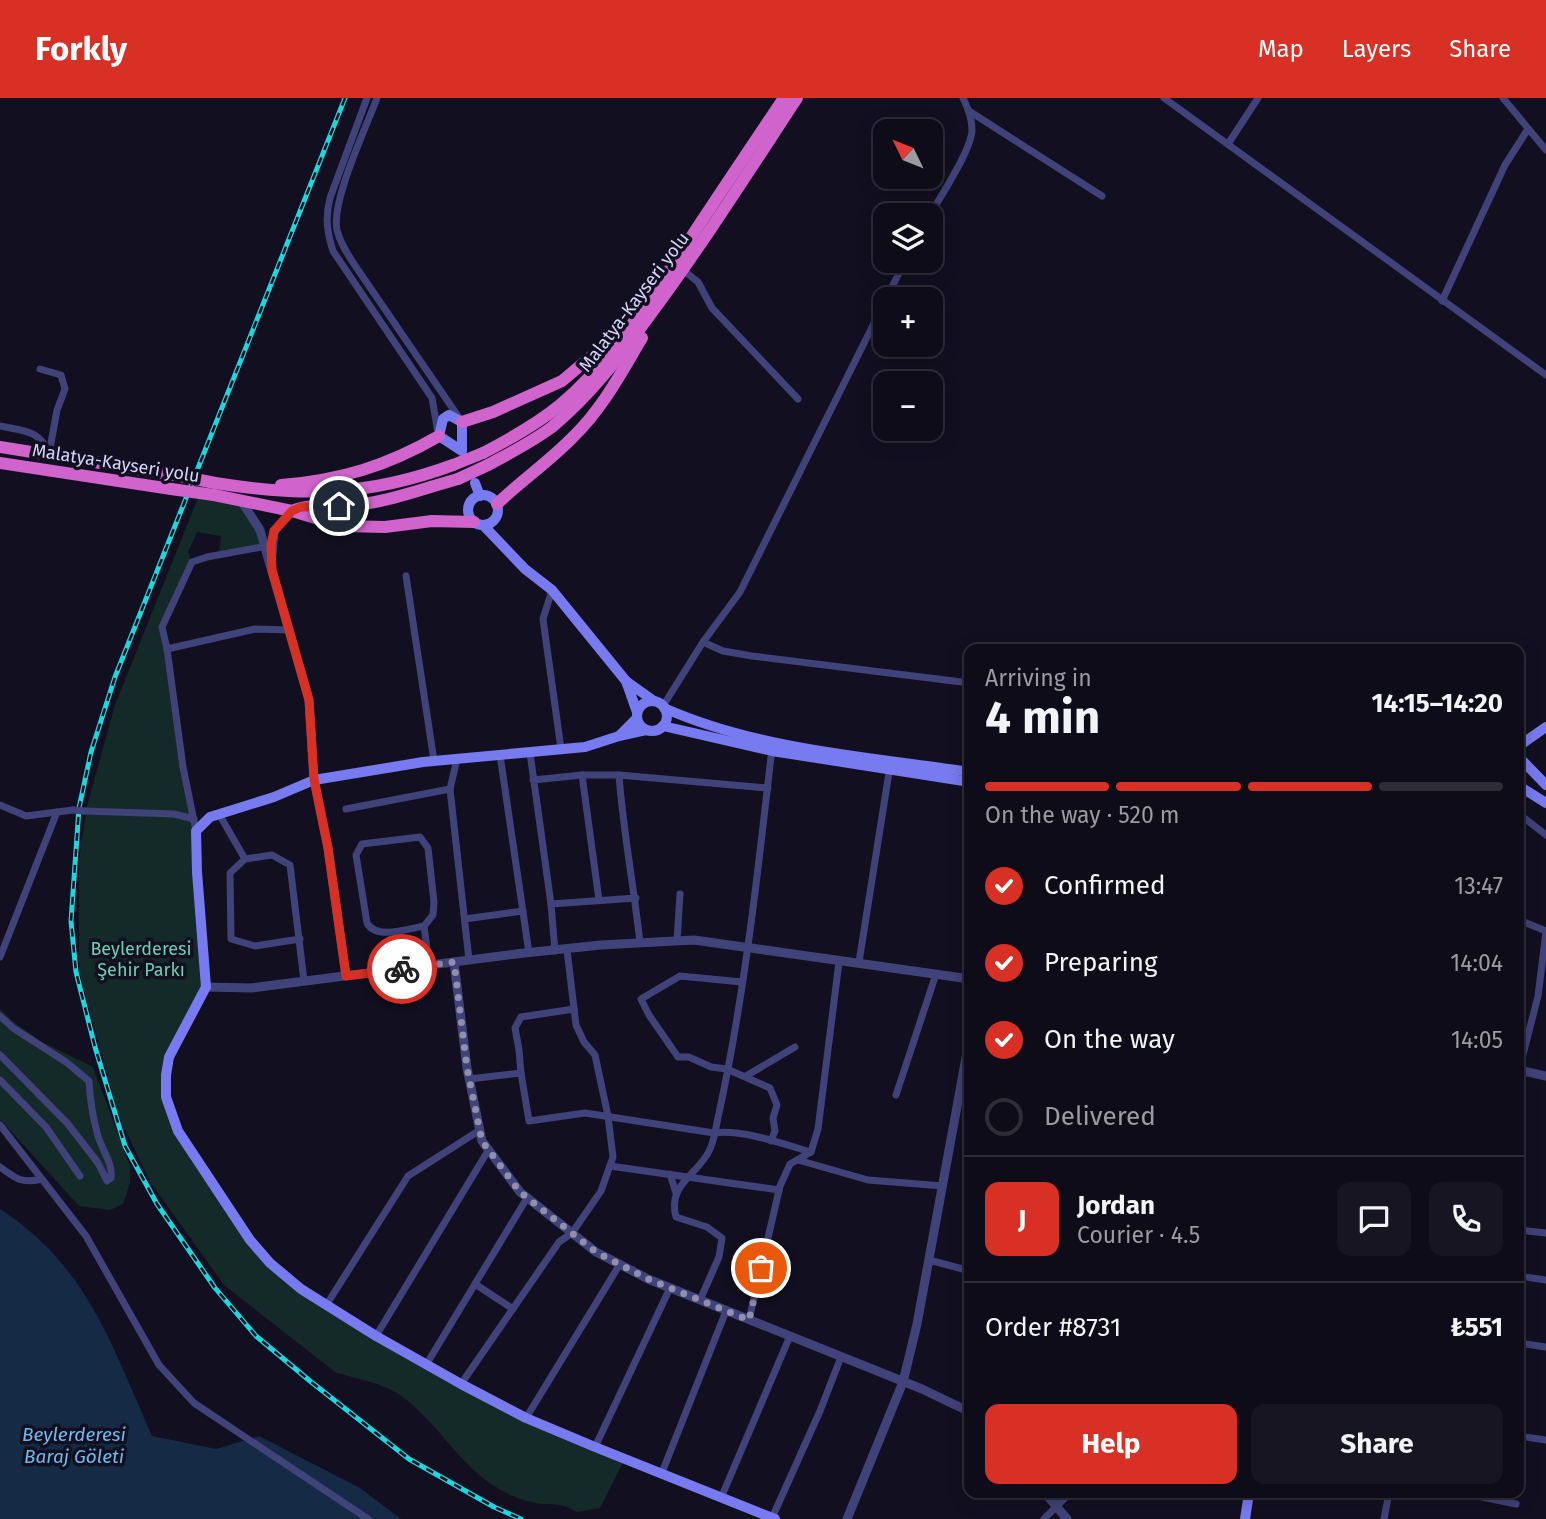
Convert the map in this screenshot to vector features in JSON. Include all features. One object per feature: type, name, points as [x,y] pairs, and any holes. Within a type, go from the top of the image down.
[{"type":"highway","points":[[251,488],[297,493],[361,490],[418,478],[453,465],[486,459],[561,404],[598,368],[642,312],[783,98]]},
{"type":"highway","name":"Malatya-Kayseri yolu","points":[[0,463],[171,489],[214,489],[242,502],[292,511],[301,507],[358,505],[458,479],[486,459],[523,447],[570,411],[612,367],[683,270],[797,98]]},
{"type":"highway","points":[[497,504],[519,483],[540,470],[577,434],[606,397],[683,270]]},
{"type":"highway","points":[[462,422],[494,412],[562,381],[642,312]]},
{"type":"highway","points":[[0,447],[175,475],[214,489],[316,482],[368,470],[406,455],[439,436]]},
{"type":"highway","points":[[292,511],[342,526],[385,527],[432,521],[478,524]]},
{"type":"main road","points":[[449,415],[462,422],[462,451],[439,436],[443,419],[449,415]]},
{"type":"main road","points":[[475,483],[480,496]]},
{"type":"main road","points":[[503,544],[495,519],[497,504],[490,497],[480,496],[469,505],[469,514],[503,544],[525,569],[552,590],[626,681],[660,705],[692,720],[773,746]]},
{"type":"main road","points":[[478,524],[495,519]]},
{"type":"main road","points":[[626,681],[640,725],[646,730]]},
{"type":"main road","points":[[619,736],[637,715],[642,704],[660,705]]},
{"type":"main road","points":[[660,705],[667,716],[663,726],[654,731],[646,730],[619,736],[585,747],[434,761],[314,779],[274,797],[210,817],[196,831],[206,986],[169,1057],[166,1097],[170,1114],[190,1151],[250,1240],[283,1275],[376,1336],[526,1418],[661,1475],[773,1518]]},
{"type":"main road","points":[[663,726],[890,765],[964,781]]},
{"type":"main road","points":[[1524,742],[1546,727]]},
{"type":"main road","points":[[1524,762],[1546,785]]},
{"type":"main road","points":[[890,765],[964,771]]},
{"type":"main road","points":[[1524,789],[1546,803]]},
{"type":"main road","points":[[1245,1519],[1248,1498]]},
{"type":"street","points":[[367,98],[330,198],[326,212],[326,230],[333,251],[432,398],[439,436]]},
{"type":"street","points":[[377,98],[338,204],[336,227],[342,244],[361,275],[462,422]]},
{"type":"street","points":[[937,203],[972,133],[970,111],[963,98]]},
{"type":"street","points":[[1164,98],[1546,375]]},
{"type":"street","points":[[1228,144],[1258,98]]},
{"type":"street","points":[[1506,99],[1546,150]]},
{"type":"street","points":[[970,111],[1102,196]]},
{"type":"street","points":[[1442,301],[1505,165],[1528,129]]},
{"type":"street","points":[[683,270],[698,282],[712,308],[798,399]]},
{"type":"street","points":[[660,705],[740,592],[899,273]]},
{"type":"street","points":[[40,369],[61,375],[65,389],[57,410],[49,454]]},
{"type":"street","points":[[0,426],[33,433],[44,440],[49,454]]},
{"type":"street","points":[[242,502],[268,546],[272,570],[309,700],[314,779],[328,848],[346,976]]},
{"type":"street","points":[[268,546],[274,531],[292,511]]},
{"type":"street","points":[[196,831],[183,768],[162,627],[192,562],[207,556],[268,546]]},
{"type":"street","points":[[407,576],[434,761]]},
{"type":"street","points":[[552,590],[543,619],[561,749]]},
{"type":"street","points":[[167,649],[255,629],[290,630]]},
{"type":"street","points":[[704,642],[723,651],[752,656],[964,682]]},
{"type":"street","points":[[700,1300],[719,1257],[722,1238],[707,1227],[676,1217],[673,1205],[676,1193],[710,1151],[714,1133],[749,947],[773,746]]},
{"type":"street","points":[[530,753],[555,951]]},
{"type":"street","points":[[500,755],[529,953]]},
{"type":"street","points":[[457,759],[450,789],[470,960]]},
{"type":"street","points":[[859,962],[890,765]]},
{"type":"street","points":[[533,780],[582,775],[619,775],[768,788]]},
{"type":"street","points":[[582,775],[599,900]]},
{"type":"street","points":[[619,775],[622,820],[636,898],[640,943]]},
{"type":"street","points":[[346,809],[450,789]]},
{"type":"street","points":[[0,804],[26,816],[73,810],[165,813],[194,819]]},
{"type":"street","points":[[0,957],[4,940],[57,812]]},
{"type":"street","points":[[219,814],[245,859]]},
{"type":"street","points":[[1524,818],[1546,835]]},
{"type":"street","points":[[424,926],[377,933],[370,929],[356,855],[362,845],[420,837],[428,848],[434,902],[433,915],[424,926],[429,965]]},
{"type":"street","points":[[300,939],[255,946],[231,939],[229,873],[245,859],[272,855],[290,865],[300,939],[304,981]]},
{"type":"street","points":[[677,941],[680,894]]},
{"type":"street","points":[[551,904],[636,898]]},
{"type":"street","points":[[465,919],[523,911]]},
{"type":"street","points":[[1524,922],[1546,932],[1538,996],[1524,1051]]},
{"type":"street","points":[[206,986],[251,988],[529,953],[694,940],[964,978]]},
{"type":"street","points":[[461,1384],[559,1242],[572,1233],[601,1191],[613,1157],[608,1116],[595,1055],[584,1042],[576,1025],[567,950]]},
{"type":"street","points":[[454,962],[469,1079],[482,1141],[520,1192],[596,1252],[620,1264],[670,1288],[964,1409]]},
{"type":"street","points":[[749,1320],[779,1190],[790,1164],[811,1152],[818,1129],[839,962]]},
{"type":"street","points":[[896,1096],[936,974]]},
{"type":"street","points":[[742,982],[680,976],[641,999],[678,1057],[689,1057],[711,1067],[727,1069],[770,1087],[777,1105],[773,1118],[775,1131],[771,1141]]},
{"type":"street","points":[[574,1009],[521,1017],[515,1028],[529,1121],[585,1113],[714,1133],[724,1132],[811,1152]]},
{"type":"street","points":[[0,1016],[89,1081],[91,1110],[101,1145],[112,1169],[111,1178],[107,1181],[98,1163],[68,1124],[0,1055]]},
{"type":"street","points":[[746,1076],[795,1047]]},
{"type":"street","points":[[847,1519],[903,1382],[929,1260],[964,1069]]},
{"type":"street","points":[[1524,1071],[1546,1076]]},
{"type":"street","points":[[469,1079],[521,1073]]},
{"type":"street","points":[[0,1080],[46,1127],[80,1176]]},
{"type":"street","points":[[0,1125],[86,1236],[159,1365],[194,1403],[368,1519]]},
{"type":"street","points":[[327,1304],[408,1176],[480,1130]]},
{"type":"street","points":[[376,1336],[489,1149]]},
{"type":"street","points":[[798,1160],[868,1180],[943,1186]]},
{"type":"street","points":[[610,1166],[779,1190]]},
{"type":"street","points":[[0,1167],[27,1182],[42,1179]]},
{"type":"street","points":[[670,1174],[676,1193]]},
{"type":"street","points":[[426,1365],[527,1198]]},
{"type":"street","points":[[1524,1231],[1546,1233]]},
{"type":"street","points":[[929,1260],[964,1269]]},
{"type":"street","points":[[526,1418],[620,1264]]},
{"type":"street","points":[[1524,1277],[1546,1280]]},
{"type":"street","points":[[475,1284],[513,1309]]},
{"type":"street","points":[[595,1447],[670,1288]]},
{"type":"street","points":[[661,1475],[726,1311]]},
{"type":"street","points":[[721,1498],[790,1336]]},
{"type":"street","points":[[1524,1344],[1546,1347]]},
{"type":"street","points":[[773,1518],[841,1357]]},
{"type":"street","points":[[1524,1437],[1546,1440]]},
{"type":"street","points":[[1049,1498],[1067,1519]]},
{"type":"street","points":[[1044,1519],[1065,1498]]},
{"type":"street","points":[[1384,1519],[1388,1498]]},
{"type":"street","points":[[1488,1498],[1516,1504]]},
{"type":"green space","name":"Beylerderesi Şehir Parkı","points":[[200,493],[242,502],[265,546],[219,554],[221,536],[197,532],[188,552],[192,562],[162,627],[196,831],[206,987],[169,1057],[170,1114],[250,1240],[283,1275],[450,1378],[624,1460],[600,1508],[577,1512],[558,1505],[522,1500],[496,1487],[470,1466],[425,1417],[400,1395],[376,1384],[335,1372],[224,1285],[151,1183],[119,1117],[79,971],[79,859],[87,806],[115,705]]},
{"type":"green space","points":[[0,1009],[42,1042],[93,1067],[130,1167],[130,1183],[123,1204],[110,1210],[79,1206],[0,1119]]},
{"type":"water","name":"Beylerderesi Baraj Göleti","points":[[0,1209],[30,1231],[55,1255],[76,1282],[109,1339],[152,1436],[216,1449],[259,1436],[360,1488],[401,1519],[0,1519]]},
{"type":"railway","points":[[345,98],[115,677],[91,752],[79,808],[71,921],[76,972],[125,1146],[157,1204],[215,1288],[256,1336],[409,1459],[494,1507],[521,1519]]},
{"type":"way so far","points":[[402,969],[454,962],[467,1068],[482,1141],[520,1192],[596,1252],[648,1279],[749,1320],[761,1268]]},
{"type":"route","points":[[339,506],[301,507],[292,511],[274,531],[271,545],[272,570],[309,700],[314,779],[328,848],[346,976],[402,969]]}]
